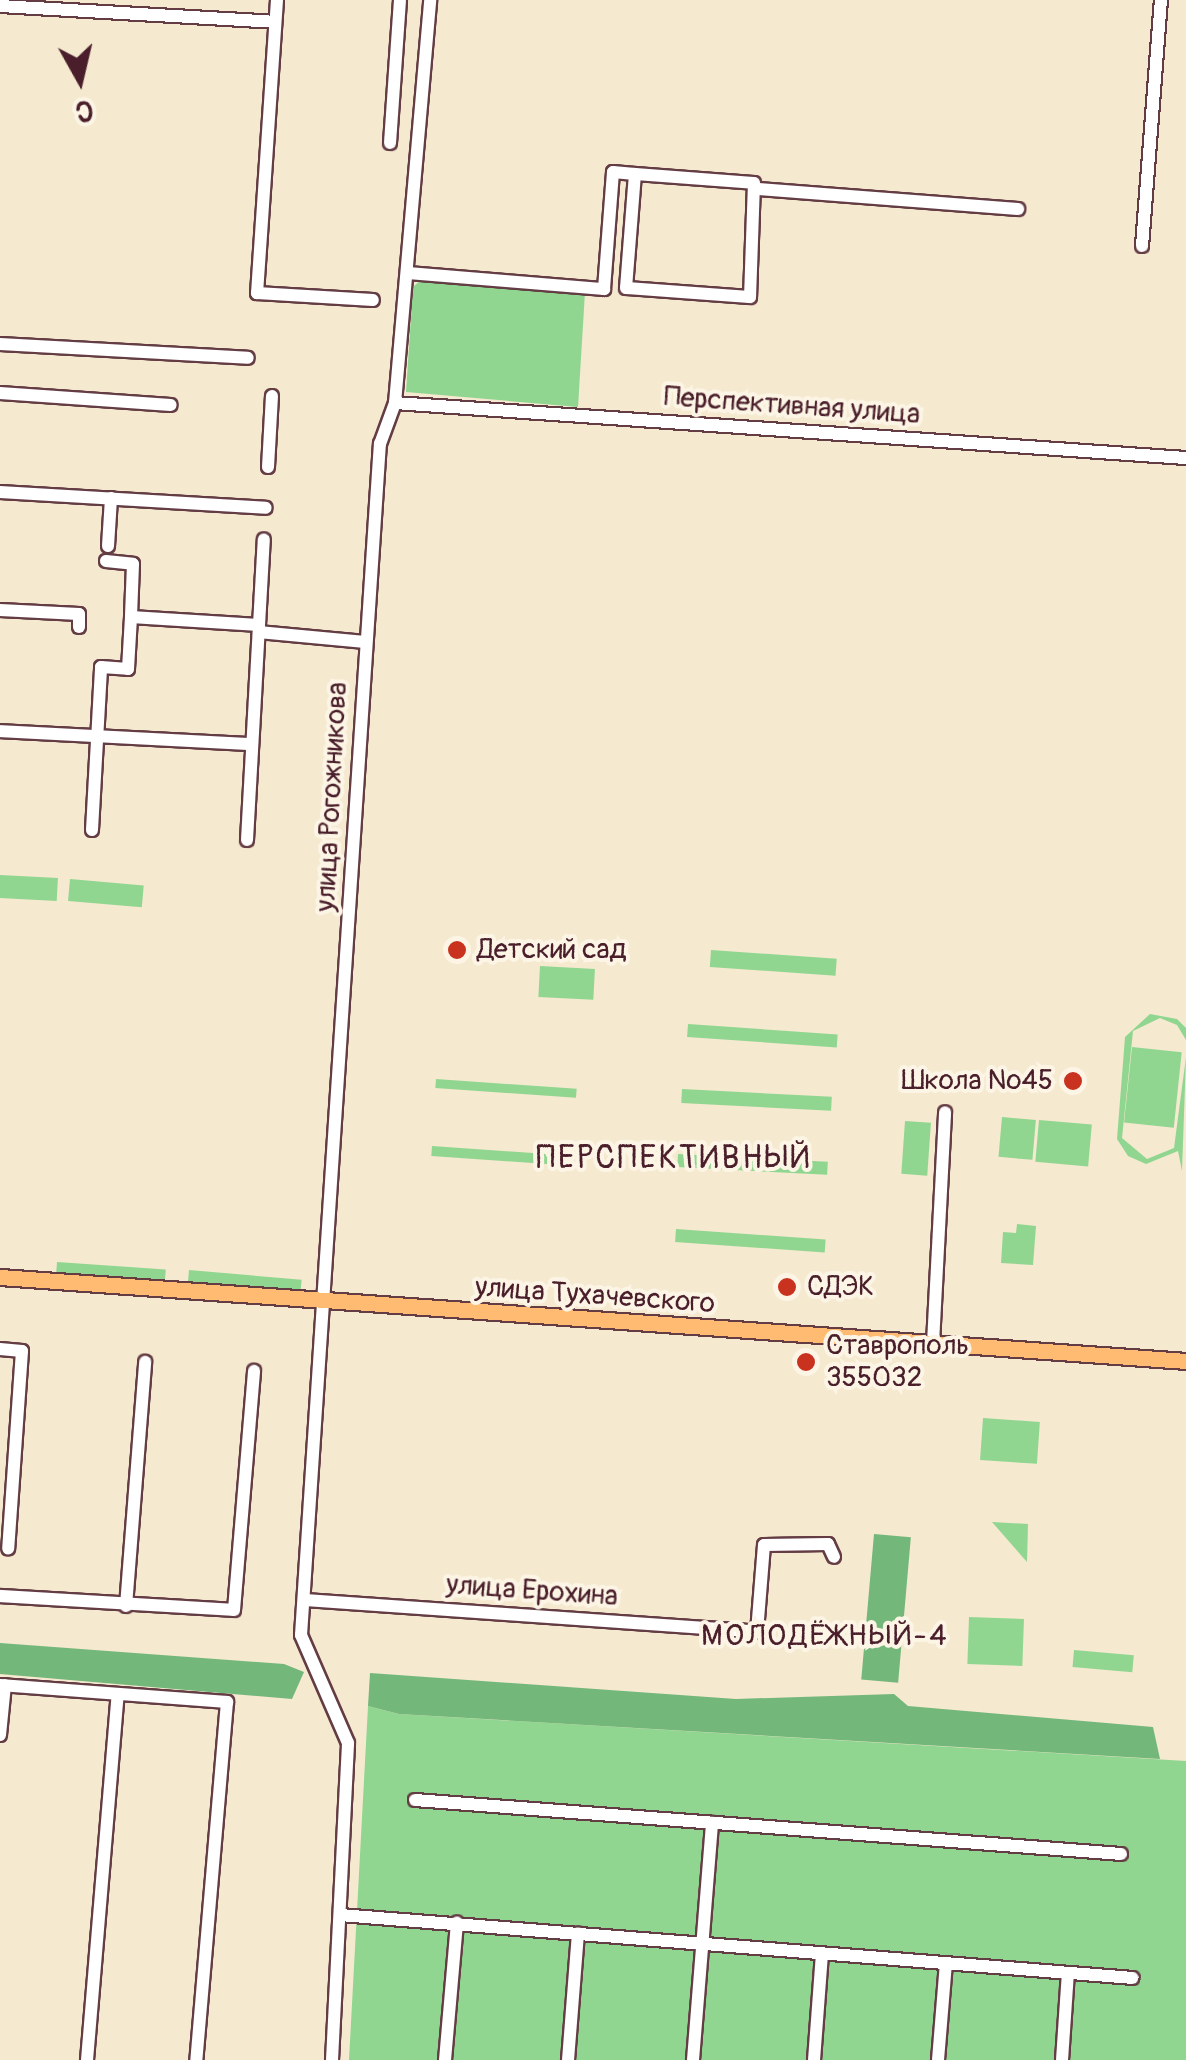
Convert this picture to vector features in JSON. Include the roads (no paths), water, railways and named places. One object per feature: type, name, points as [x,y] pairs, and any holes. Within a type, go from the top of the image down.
[{"type":"main road","name":"улица Тухачевского","points":[[0,1277],[1186,1361]]},
{"type":"street","points":[[276,0],[257,294],[373,300]]},
{"type":"street","points":[[390,143],[400,0]]},
{"type":"street","name":"улица Рогожникова","points":[[332,2060],[348,1743],[301,1634],[327,1302],[380,444],[395,404],[430,0]]},
{"type":"street","points":[[1142,246],[1161,0]]},
{"type":"street","points":[[0,6],[274,22]]},
{"type":"street","points":[[408,274],[604,289],[614,172],[758,188],[1018,208]]},
{"type":"street","points":[[635,174],[626,288],[750,298],[758,188]]},
{"type":"street","points":[[0,344],[248,358]]},
{"type":"street","points":[[0,393],[172,405]]},
{"type":"street","points":[[268,468],[272,396]]},
{"type":"street","name":"Перспективная улица","points":[[395,404],[1186,458]]},
{"type":"street","points":[[0,492],[266,508]]},
{"type":"street","points":[[92,830],[101,667],[128,669],[131,618],[133,564],[107,553],[111,498]]},
{"type":"street","points":[[247,840],[264,539]]},
{"type":"street","points":[[0,610],[79,614],[78,627]]},
{"type":"street","points":[[131,618],[259,628],[365,642]]},
{"type":"street","points":[[0,731],[252,744]]},
{"type":"street","points":[[933,1344],[945,1112]]},
{"type":"street","points":[[0,1349],[22,1351],[8,1549]]},
{"type":"street","points":[[126,1606],[144,1362]]},
{"type":"street","points":[[0,1596],[234,1610],[254,1371]]},
{"type":"street","name":"улица Ерохина","points":[[304,1600],[757,1632],[764,1546],[772,1540],[828,1544],[834,1557]]},
{"type":"street","points":[[0,1735],[2,1685],[227,1702],[196,2060]]},
{"type":"street","points":[[87,2060],[118,1694]]},
{"type":"street","points":[[415,1800],[1122,1854]]},
{"type":"street","points":[[693,2060],[712,1823]]},
{"type":"street","points":[[340,1915],[1133,1978]]},
{"type":"street","points":[[445,2060],[457,1924]]},
{"type":"street","points":[[568,2060],[578,1933]]},
{"type":"street","points":[[814,2060],[822,1953]]},
{"type":"street","points":[[938,2060],[946,1963]]},
{"type":"street","points":[[1062,2060],[1068,1973]]},
{"type":"place","name":"Детский сад","points":[[457,950]]},
{"type":"place","name":"Школа №45","points":[[1073,1081]]},
{"type":"place","name":"СДЭК","points":[[787,1287]]},
{"type":"place","name":"Ставрополь 355032","points":[[806,1362]]},
{"type":"district","name":"ПЕРСПЕКТИВНЫЙ","points":[[674,1158]]},
{"type":"district","name":"МОЛОДЁЖНЫЙ-4","points":[[825,1636]]}]
